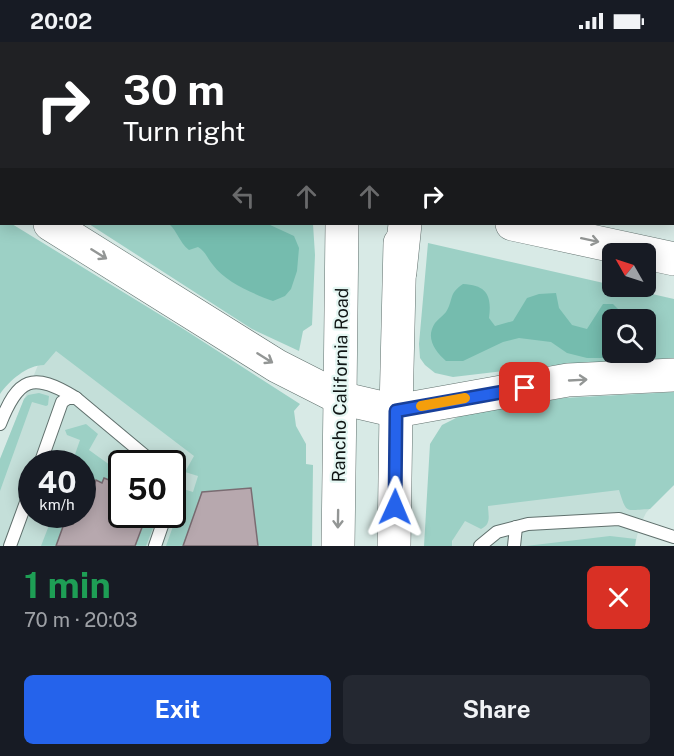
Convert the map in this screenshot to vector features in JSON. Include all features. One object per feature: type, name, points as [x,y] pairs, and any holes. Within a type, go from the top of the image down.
[{"type":"main road","points":[[52,225],[277,366],[340,398],[396,411],[568,380],[674,375]]},
{"type":"main road","points":[[394,546],[399,225]]},
{"type":"main road","points":[[400,272],[405,225]]},
{"type":"main road","points":[[517,225],[674,259]]},
{"type":"main road","name":"Rancho California Road","points":[[338,546],[342,239]]},
{"type":"lane","points":[[0,424],[9,400],[21,387],[40,382],[51,385],[75,398],[138,450]]},
{"type":"lane","points":[[45,450],[62,402],[68,398],[75,398]]},
{"type":"lane","points":[[480,546],[497,532],[528,524],[619,519],[674,537]]},
{"type":"lane","points":[[10,546],[18,524]]},
{"type":"lane","points":[[514,546],[516,527]]},
{"type":"lane","points":[[155,546],[161,528]]},
{"type":"shaded area","points":[[54,332],[258,489],[264,546],[0,546],[0,459],[38,365]]},
{"type":"shaded area","points":[[460,485],[674,485],[646,513],[639,527],[635,546],[452,546]]},
{"type":"green space","points":[[0,225],[14,225],[300,404],[294,411],[296,426],[306,444],[306,464],[313,465],[312,546],[258,546],[251,488],[203,492],[183,546],[166,546],[172,528],[186,528],[186,490],[193,492],[198,476],[186,472],[186,470],[194,456],[56,351],[44,365],[31,368],[8,384],[0,394]]},
{"type":"green space","points":[[91,225],[313,225],[315,255],[312,325],[303,331],[299,351],[252,329]]},
{"type":"green space","points":[[170,225],[270,225],[294,236],[299,248],[297,271],[291,289],[285,296],[273,301],[240,287],[218,271],[201,249],[198,247],[189,250]]},
{"type":"green space","points":[[428,243],[602,283],[602,297],[656,297],[656,295],[674,299],[674,358],[656,359],[656,309],[602,309],[602,363],[547,366],[453,377],[435,373],[420,358],[419,344]]},
{"type":"green space","points":[[463,284],[483,289],[490,304],[489,318],[495,326],[513,321],[527,298],[539,294],[556,293],[559,308],[572,325],[587,329],[603,304],[613,304],[618,309],[602,309],[602,358],[587,358],[567,353],[551,342],[519,338],[503,342],[463,361],[446,361],[435,349],[431,334],[435,323],[446,312],[458,288]]},
{"type":"green space","points":[[674,392],[674,485],[650,509],[628,509],[619,490],[488,506],[489,519],[487,525],[481,529],[465,521],[452,541],[452,546],[424,546],[430,444],[442,425],[462,415],[564,398]]},
{"type":"green space","points":[[39,393],[49,396],[48,405],[32,402],[0,491],[0,459],[24,399],[28,395]]},
{"type":"green space","points":[[86,424],[98,434],[89,450],[77,450],[80,440],[67,435],[65,430]]},
{"type":"green space","points":[[96,455],[108,464],[108,480],[104,478],[102,483],[96,481]]},
{"type":"green space","points":[[48,528],[62,528],[56,546],[41,546]]},
{"type":"green space","points":[[142,528],[153,528],[146,546],[135,546]]},
{"type":"green space","points":[[610,536],[636,539],[635,546],[526,546]]},
{"type":"building","points":[[104,478],[108,480],[108,528],[142,528],[135,546],[56,546],[62,528],[96,528],[96,480],[102,483]]},
{"type":"building","points":[[251,488],[258,546],[183,546],[202,492]]},
{"type":"slow traffic","points":[[421,406],[465,398]]},
{"type":"route","points":[[395,507],[396,411],[525,388]]}]
